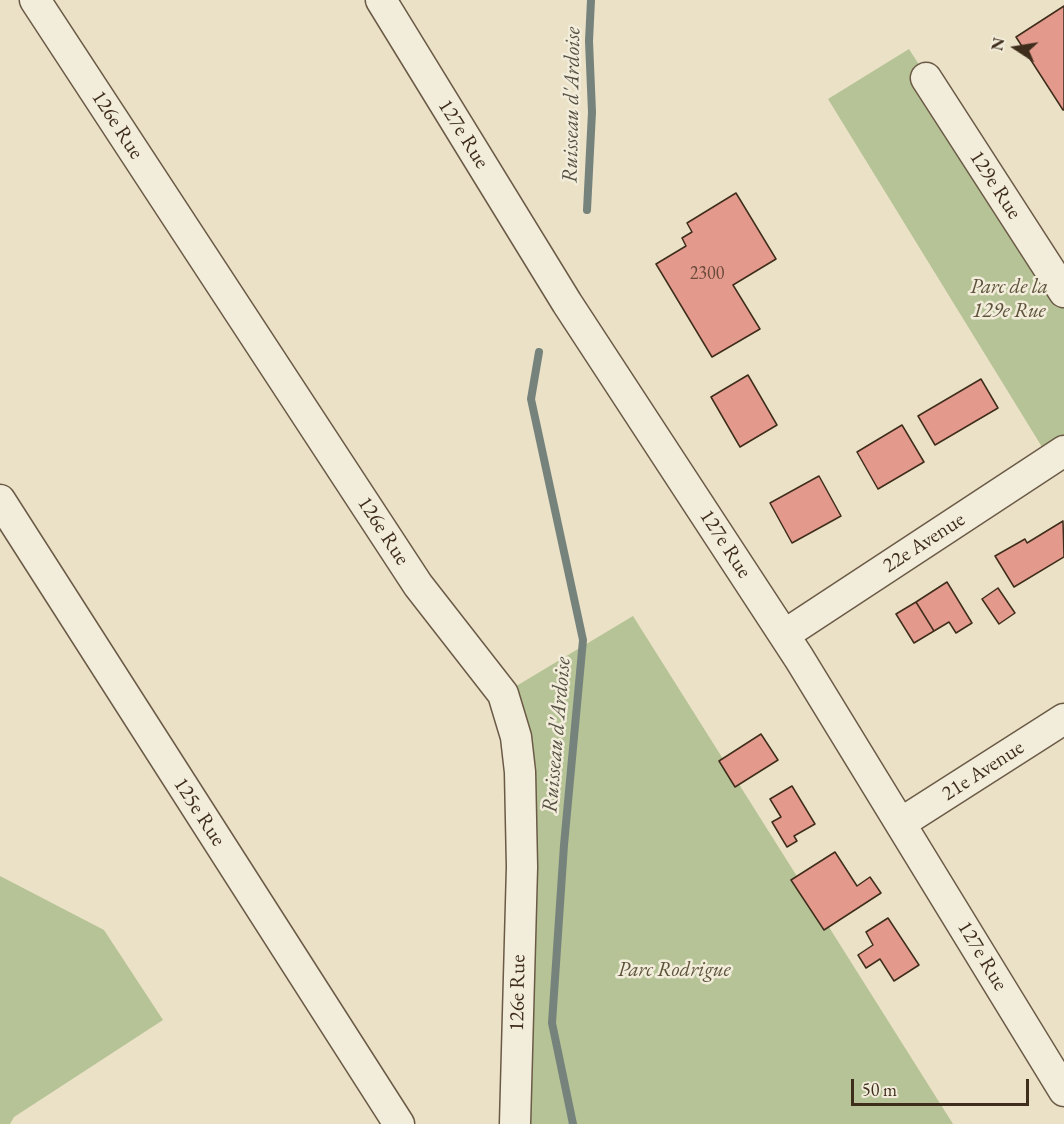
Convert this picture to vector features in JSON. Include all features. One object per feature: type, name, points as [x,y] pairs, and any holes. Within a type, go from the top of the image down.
[{"type":"street","name":"126e Rue","points":[[35,0],[418,585],[503,694],[516,736],[520,772],[522,867],[515,1124]]},
{"type":"street","name":"127e Rue","points":[[381,0],[567,303],[784,635],[1064,1091]]},
{"type":"street","name":"129e Rue","points":[[926,78],[1064,292]]},
{"type":"street","name":"22e Avenue","points":[[784,635],[1064,451]]},
{"type":"street","name":"125e Rue","points":[[0,500],[399,1124]]},
{"type":"street","name":"21e Avenue","points":[[901,823],[1064,719]]},
{"type":"green space","name":"Parc de la 129e Rue","points":[[909,49],[1064,292],[1064,451],[1050,460],[828,99]]},
{"type":"green space","name":"Parc Rodrigue","points":[[633,616],[953,1124],[515,1124],[503,694]]},
{"type":"green space","points":[[0,876],[104,930],[163,1020],[14,1117],[10,1124],[0,1124]]},
{"type":"building","points":[[1064,6],[1064,110],[1063,110],[1016,37]]},
{"type":"building","points":[[736,193],[776,259],[733,285],[760,329],[712,357],[656,264],[686,246],[682,238],[692,232],[687,223]]},
{"type":"building","points":[[748,375],[777,425],[740,447],[711,397]]},
{"type":"building","points":[[981,379],[998,408],[935,445],[918,416]]},
{"type":"building","points":[[902,425],[924,462],[878,489],[857,452]]},
{"type":"building","points":[[819,476],[841,516],[792,543],[770,503]]},
{"type":"building","points":[[1063,521],[1064,557],[1014,587],[995,556],[1025,539],[1027,543]]},
{"type":"building","points":[[947,582],[972,623],[956,633],[949,622],[934,631],[916,602]]},
{"type":"building","points":[[998,588],[1015,613],[999,624],[982,599]]},
{"type":"building","points":[[916,602],[934,631],[914,643],[896,614]]},
{"type":"building","points":[[761,734],[778,760],[735,787],[719,761]]},
{"type":"building","points":[[792,786],[815,824],[794,836],[797,841],[787,847],[772,822],[781,817],[770,799]]},
{"type":"building","points":[[835,852],[857,886],[870,877],[881,893],[824,930],[791,880]]},
{"type":"building","points":[[888,918],[919,965],[894,981],[880,959],[866,968],[858,955],[873,945],[866,932]]},
{"type":"waterway","name":"Ruisseau d'Ardoise","points":[[587,210],[592,112],[589,41],[591,0]]},
{"type":"waterway","name":"Ruisseau d'Ardoise","points":[[539,352],[531,399],[583,640],[564,845],[552,1023],[573,1124]]}]
